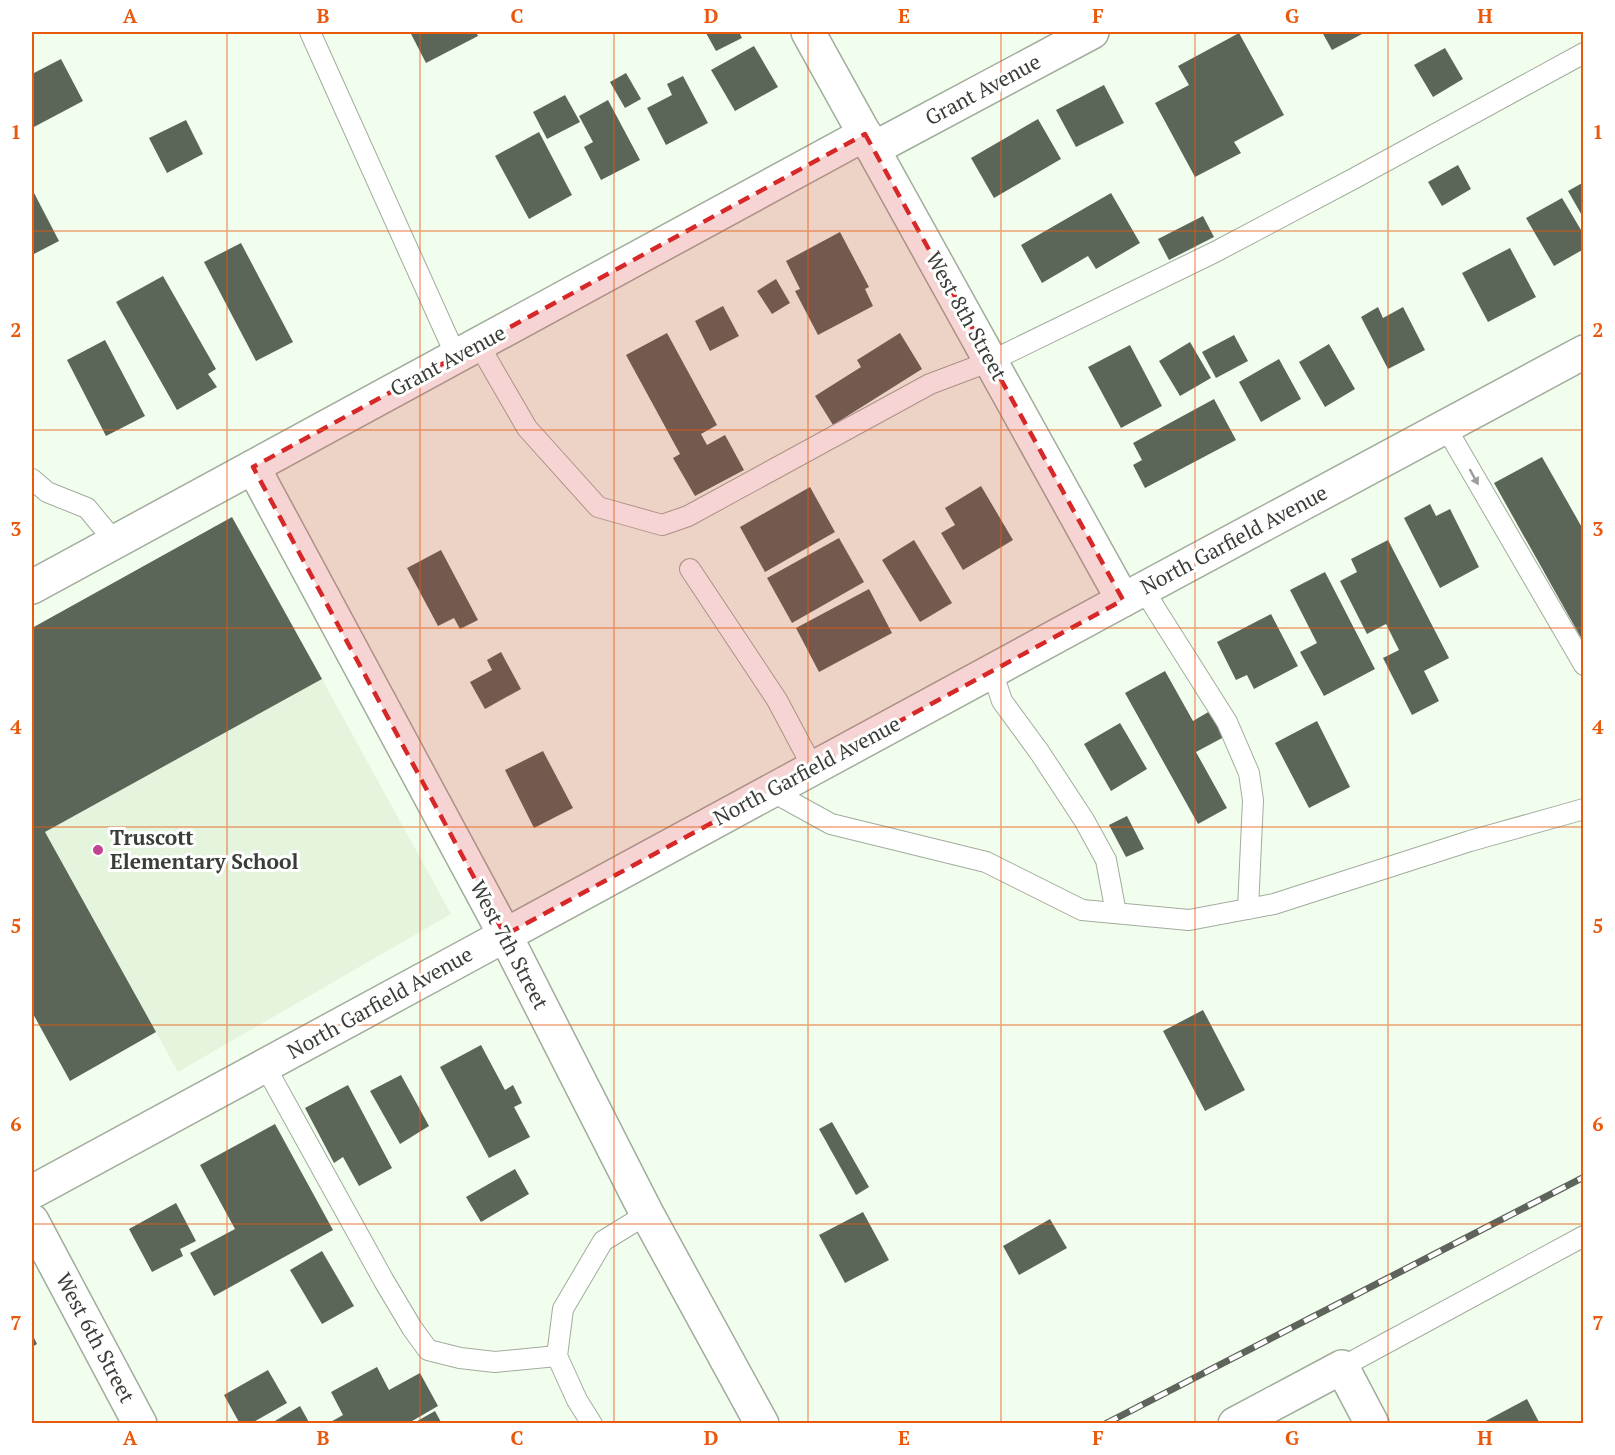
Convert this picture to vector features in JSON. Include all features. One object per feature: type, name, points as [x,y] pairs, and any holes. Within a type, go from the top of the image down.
[{"type":"street","name":"West 8th Street","points":[[808,32],[991,361],[1133,595]]},
{"type":"street","name":"Grant Avenue","points":[[32,587],[468,350],[869,142],[1092,32]]},
{"type":"street","name":"North Garfield Avenue","points":[[32,1192],[1584,352]]},
{"type":"street","name":"West 7th Street","points":[[253,467],[505,935],[647,1214],[762,1424]]},
{"type":"street","name":"West 6th Street","points":[[32,1221],[140,1424]]},
{"type":"street","points":[[1235,1424],[1342,1367],[1372,1424]]},
{"type":"lane","points":[[310,32],[468,350],[527,428],[598,507],[662,525],[688,516],[930,384],[991,361],[1215,252],[1584,53]]},
{"type":"lane","points":[[1446,426],[1584,665]]},
{"type":"lane","points":[[32,479],[47,492],[87,508],[115,542]]},
{"type":"lane","points":[[690,569],[777,700],[813,768]]},
{"type":"lane","points":[[1133,595],[1227,722],[1249,772],[1253,800],[1248,909]]},
{"type":"lane","points":[[992,671],[1002,701],[1084,820],[1106,860],[1116,913]]},
{"type":"lane","points":[[771,791],[831,824],[986,862],[1082,910],[1189,920],[1274,904],[1470,841],[1584,809]]},
{"type":"lane","points":[[265,1066],[384,1281],[428,1350],[460,1358],[495,1362],[556,1356]]},
{"type":"lane","points":[[592,1424],[577,1400],[556,1356],[563,1309],[603,1241],[647,1214]]},
{"type":"lane","points":[[1342,1367],[1584,1236]]},
{"type":"highlighted area","points":[[865,134],[1123,600],[505,935],[253,467]]},
{"type":"shaded area","points":[[322,679],[451,914],[178,1072],[45,832]]},
{"type":"building","points":[[410,32],[476,32],[478,36],[426,63]]},
{"type":"building","points":[[739,32],[742,38],[716,51],[706,33]]},
{"type":"building","points":[[1322,32],[1361,32],[1362,34],[1332,50]]},
{"type":"building","points":[[1239,33],[1284,115],[1234,142],[1241,153],[1195,177],[1155,103],[1189,85],[1178,66]]},
{"type":"building","points":[[754,46],[778,87],[735,111],[711,70]]},
{"type":"building","points":[[1445,48],[1463,79],[1433,97],[1414,65]]},
{"type":"building","points":[[61,59],[83,101],[32,128],[32,74]]},
{"type":"building","points":[[626,73],[641,99],[625,108],[610,82]]},
{"type":"building","points":[[683,76],[708,123],[666,145],[647,108],[672,95],[667,84]]},
{"type":"building","points":[[1104,85],[1124,123],[1076,147],[1056,110]]},
{"type":"building","points":[[565,95],[580,122],[547,139],[533,112]]},
{"type":"building","points":[[608,100],[640,160],[601,180],[584,147],[593,142],[579,116]]},
{"type":"building","points":[[1038,119],[1061,159],[994,198],[971,158]]},
{"type":"building","points":[[186,120],[203,154],[167,173],[149,138]]},
{"type":"building","points":[[539,132],[572,195],[529,219],[495,156]]},
{"type":"building","points":[[1458,165],[1471,189],[1442,206],[1428,182]]},
{"type":"building","points":[[1584,182],[1584,219],[1568,191]]},
{"type":"building","points":[[32,189],[59,241],[32,255]]},
{"type":"building","points":[[1111,193],[1140,243],[1096,269],[1088,256],[1042,283],[1021,245]]},
{"type":"building","points":[[1562,198],[1584,235],[1584,249],[1554,266],[1526,218]]},
{"type":"building","points":[[1203,216],[1214,237],[1169,260],[1158,239]]},
{"type":"building","points":[[840,232],[869,287],[865,289],[873,306],[818,335],[795,291],[800,289],[786,261]]},
{"type":"building","points":[[241,243],[293,342],[256,361],[204,262]]},
{"type":"building","points":[[1510,248],[1536,297],[1488,322],[1462,273]]},
{"type":"building","points":[[163,276],[216,369],[208,374],[217,387],[177,410],[116,302]]},
{"type":"building","points":[[776,279],[790,303],[772,314],[757,291]]},
{"type":"building","points":[[723,306],[739,336],[710,351],[695,321]]},
{"type":"building","points":[[1378,307],[1383,318],[1403,307],[1425,350],[1388,369],[1361,317]]},
{"type":"building","points":[[667,333],[717,425],[701,434],[707,445],[725,435],[744,470],[695,496],[673,458],[680,454],[626,355]]},
{"type":"building","points":[[900,333],[922,369],[833,425],[815,396],[861,367],[857,360]]},
{"type":"building","points":[[1234,335],[1248,361],[1216,378],[1202,352]]},
{"type":"building","points":[[105,340],[145,416],[106,436],[67,360]]},
{"type":"building","points":[[1190,342],[1211,378],[1180,396],[1159,361]]},
{"type":"building","points":[[1329,344],[1355,389],[1325,407],[1299,362]]},
{"type":"building","points":[[1130,345],[1162,406],[1121,428],[1088,367]]},
{"type":"building","points":[[1279,359],[1301,399],[1261,422],[1239,382]]},
{"type":"building","points":[[1214,399],[1236,440],[1145,488],[1133,465],[1142,460],[1133,443]]},
{"type":"building","points":[[1542,457],[1584,531],[1584,643],[1494,483]]},
{"type":"building","points":[[981,486],[1013,540],[963,570],[941,533],[955,525],[945,508]]},
{"type":"building","points":[[810,487],[835,532],[765,572],[740,527]]},
{"type":"building","points":[[1430,504],[1436,516],[1450,509],[1479,567],[1440,588],[1404,518]]},
{"type":"building","points":[[232,517],[322,679],[45,832],[156,1032],[70,1081],[32,1012],[32,628]]},
{"type":"building","points":[[839,538],[864,582],[792,623],[767,578]]},
{"type":"building","points":[[914,540],[952,603],[920,622],[882,560]]},
{"type":"building","points":[[1388,540],[1449,658],[1424,671],[1439,701],[1412,715],[1383,658],[1399,650],[1386,624],[1367,634],[1340,581],[1357,572],[1351,559]]},
{"type":"building","points":[[441,550],[478,620],[460,629],[454,618],[438,626],[407,568]]},
{"type":"building","points":[[1325,572],[1375,669],[1324,696],[1300,652],[1317,643],[1290,590]]},
{"type":"building","points":[[869,589],[892,633],[819,672],[796,628]]},
{"type":"building","points":[[1271,614],[1298,666],[1254,689],[1247,675],[1236,680],[1217,642]]},
{"type":"building","points":[[501,652],[521,689],[485,709],[470,682],[492,670],[487,660]]},
{"type":"building","points":[[1165,671],[1193,721],[1210,711],[1224,737],[1196,752],[1227,808],[1198,824],[1125,693]]},
{"type":"building","points":[[1317,721],[1350,787],[1309,808],[1275,743]]},
{"type":"building","points":[[1120,723],[1147,769],[1111,791],[1084,744]]},
{"type":"building","points":[[543,751],[573,808],[534,828],[505,770]]},
{"type":"building","points":[[1127,816],[1144,849],[1126,857],[1109,825]]},
{"type":"building","points":[[1203,1010],[1245,1090],[1205,1111],[1163,1031]]},
{"type":"building","points":[[481,1045],[505,1090],[513,1085],[522,1103],[514,1107],[530,1137],[489,1158],[440,1067]]},
{"type":"building","points":[[401,1075],[429,1126],[400,1144],[370,1091]]},
{"type":"building","points":[[348,1085],[392,1168],[359,1186],[343,1157],[334,1163],[305,1108]]},
{"type":"building","points":[[832,1122],[869,1187],[856,1195],[819,1129]]},
{"type":"building","points":[[275,1124],[333,1230],[214,1296],[190,1253],[235,1229],[200,1165]]},
{"type":"building","points":[[515,1169],[529,1194],[481,1222],[466,1197]]},
{"type":"building","points":[[176,1203],[196,1241],[180,1249],[183,1256],[152,1272],[129,1229]]},
{"type":"building","points":[[863,1212],[889,1260],[845,1283],[819,1235]]},
{"type":"building","points":[[1050,1219],[1067,1248],[1019,1275],[1003,1246]]},
{"type":"building","points":[[322,1251],[354,1306],[322,1324],[290,1270]]},
{"type":"building","points":[[32,1334],[37,1344],[32,1347]]},
{"type":"building","points":[[377,1367],[389,1390],[420,1373],[438,1406],[407,1424],[327,1424],[343,1415],[331,1392]]},
{"type":"building","points":[[268,1370],[287,1403],[250,1424],[240,1424],[224,1395]]},
{"type":"building","points":[[1527,1399],[1540,1424],[1480,1424]]},
{"type":"building","points":[[300,1406],[310,1424],[270,1424]]},
{"type":"building","points":[[435,1411],[442,1424],[412,1424]]},
{"type":"railway","points":[[1105,1424],[1584,1177]]},
{"type":"place","name":"Truscott Elementary School","points":[[98,850]]}]
